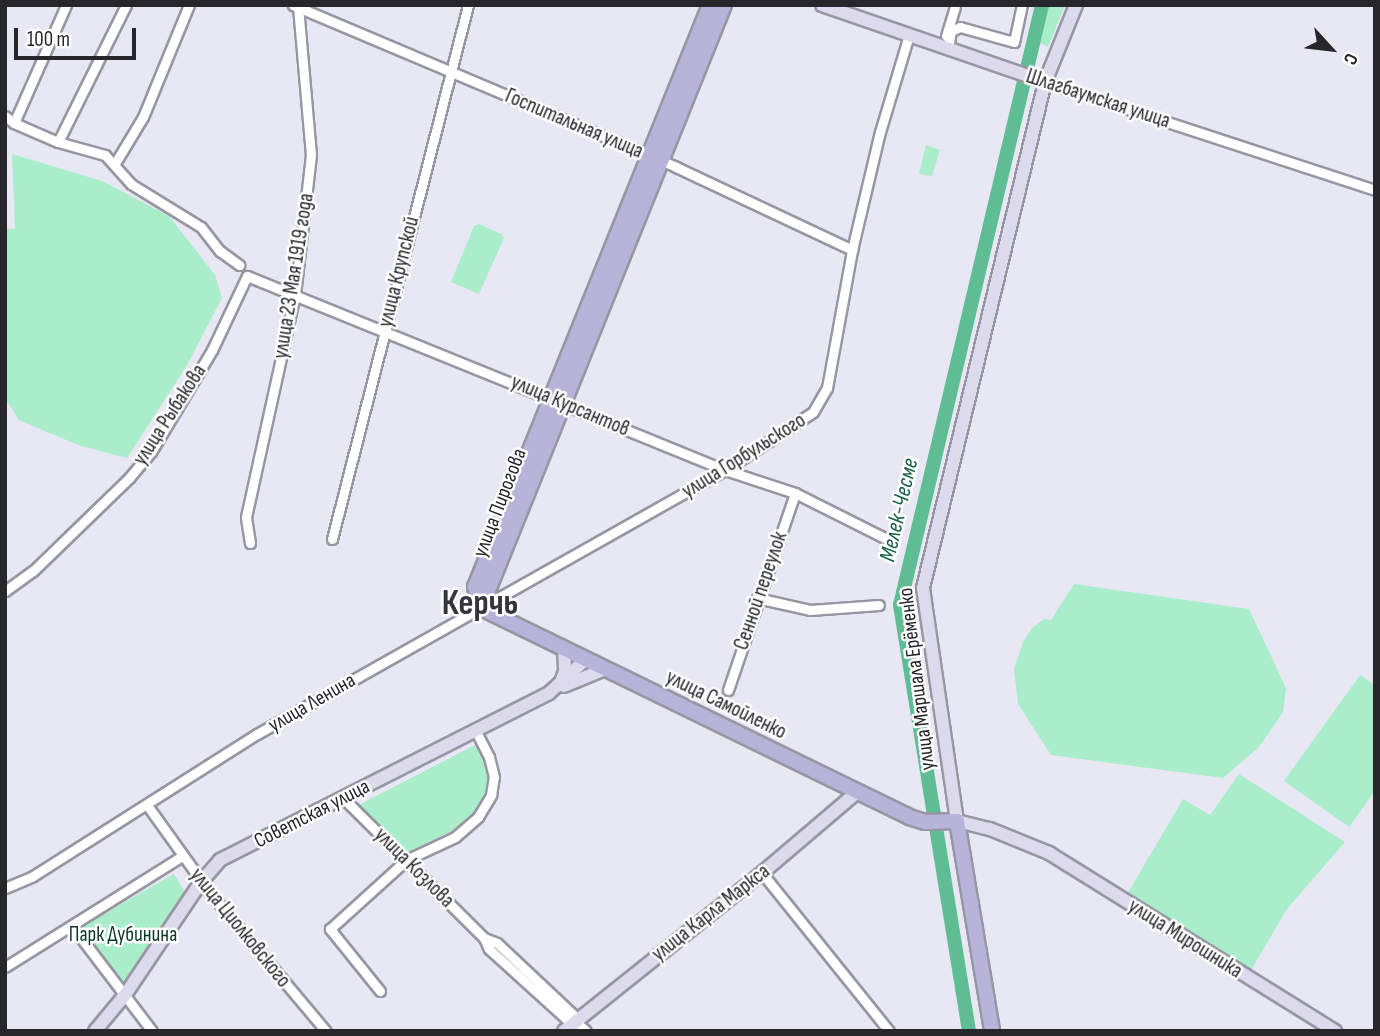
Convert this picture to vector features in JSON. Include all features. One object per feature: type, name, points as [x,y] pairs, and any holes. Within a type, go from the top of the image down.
[{"type":"main road","name":"улица Пирогова","points":[[656,158],[710,5]]},
{"type":"main road","name":"улица Пирогова","points":[[481,608],[475,587],[556,401],[656,158],[724,5]]},
{"type":"main road","name":"Шлагбаумская улица","points":[[822,5],[1041,80]]},
{"type":"main road","name":"улица Маршала Ерёменко","points":[[992,1031],[950,820],[923,587],[1041,80],[1076,5]]},
{"type":"main road","name":"улица Самойленко","points":[[481,608],[856,793],[925,822],[950,820]]},
{"type":"main road","points":[[557,689],[565,671],[564,648]]},
{"type":"main road","name":"Советская улица","points":[[95,1031],[125,995],[201,882],[220,860],[557,689],[585,660]]},
{"type":"main road","points":[[557,689],[605,669]]},
{"type":"main road","name":"улица Карла Маркса","points":[[575,1025],[856,793]]},
{"type":"main road","name":"улица Мирошника","points":[[950,820],[990,829],[1037,847],[1335,1031]]},
{"type":"street","points":[[14,123],[66,5]]},
{"type":"street","points":[[58,142],[127,5]]},
{"type":"street","points":[[114,165],[143,117],[189,5]]},
{"type":"street","name":"улица Крупской","points":[[332,539],[449,71],[468,5]]},
{"type":"street","points":[[949,30],[960,27],[1014,42],[1022,5]]},
{"type":"street","name":"Госпитальная улица","points":[[296,6],[656,158],[852,250]]},
{"type":"street","name":"улица 23 Мая 1919 года","points":[[250,543],[246,517],[295,295],[311,155],[296,6]]},
{"type":"street","points":[[945,48],[955,6]]},
{"type":"street","name":"улица Горбульского","points":[[481,608],[725,470],[813,412],[827,388],[852,250],[880,132],[909,35]]},
{"type":"street","name":"Шлагбаумская улица","points":[[1041,80],[1375,190]]},
{"type":"street","points":[[5,116],[14,123],[58,142],[105,155],[145,194],[201,227],[220,251],[239,265]]},
{"type":"street","name":"улица Курсантов","points":[[247,276],[725,470],[795,493],[891,541]]},
{"type":"street","name":"улица Рыбакова","points":[[5,591],[33,571],[129,478],[151,452],[212,350],[247,276]]},
{"type":"street","name":"Сенной переулок","points":[[728,690],[757,598],[795,493]]},
{"type":"street","points":[[757,598],[810,610],[878,605]]},
{"type":"street","name":"улица Ленина","points":[[5,888],[33,876],[257,734],[481,608]]},
{"type":"street","points":[[380,991],[330,929],[406,860],[455,837],[469,827],[485,807],[493,786],[493,768],[476,732]]},
{"type":"street","name":"улица Козлова","points":[[344,799],[484,938],[489,949],[575,1025]]},
{"type":"street","name":"улица Циолковского","points":[[147,805],[201,882],[279,979],[326,1031]]},
{"type":"street","points":[[5,967],[183,856]]},
{"type":"street","points":[[762,873],[889,1031]]},
{"type":"street","points":[[72,926],[152,1031]]},
{"type":"green space","points":[[1046,5],[1065,5],[1048,47],[1037,41]]},
{"type":"green space","points":[[926,145],[940,150],[932,176],[919,174]]},
{"type":"green space","points":[[12,154],[102,181],[169,216],[215,275],[222,298],[186,367],[127,458],[78,445],[19,420],[5,398],[5,229],[15,229]]},
{"type":"green space","points":[[479,224],[504,238],[479,294],[451,282],[474,226]]},
{"type":"green space","points":[[1074,584],[1249,609],[1286,688],[1283,712],[1259,747],[1223,778],[1051,755],[1018,704],[1014,669],[1023,642],[1032,628],[1044,619],[1051,620]]},
{"type":"green space","points":[[1360,675],[1375,685],[1375,791],[1349,827],[1284,781]]},
{"type":"green space","points":[[475,745],[488,768],[487,788],[478,810],[460,827],[405,854],[357,806]]},
{"type":"green space","points":[[1239,774],[1345,842],[1287,909],[1251,970],[1126,896],[1183,799],[1210,815]]},
{"type":"green space","name":"Парк Дубинина","points":[[174,874],[185,892],[123,983],[82,926]]},
{"type":"waterway","name":"Мелек-Чесме","points":[[969,1031],[900,605],[1042,5]]},
{"type":"district","name":"Керчь","points":[[480,604]]}]
